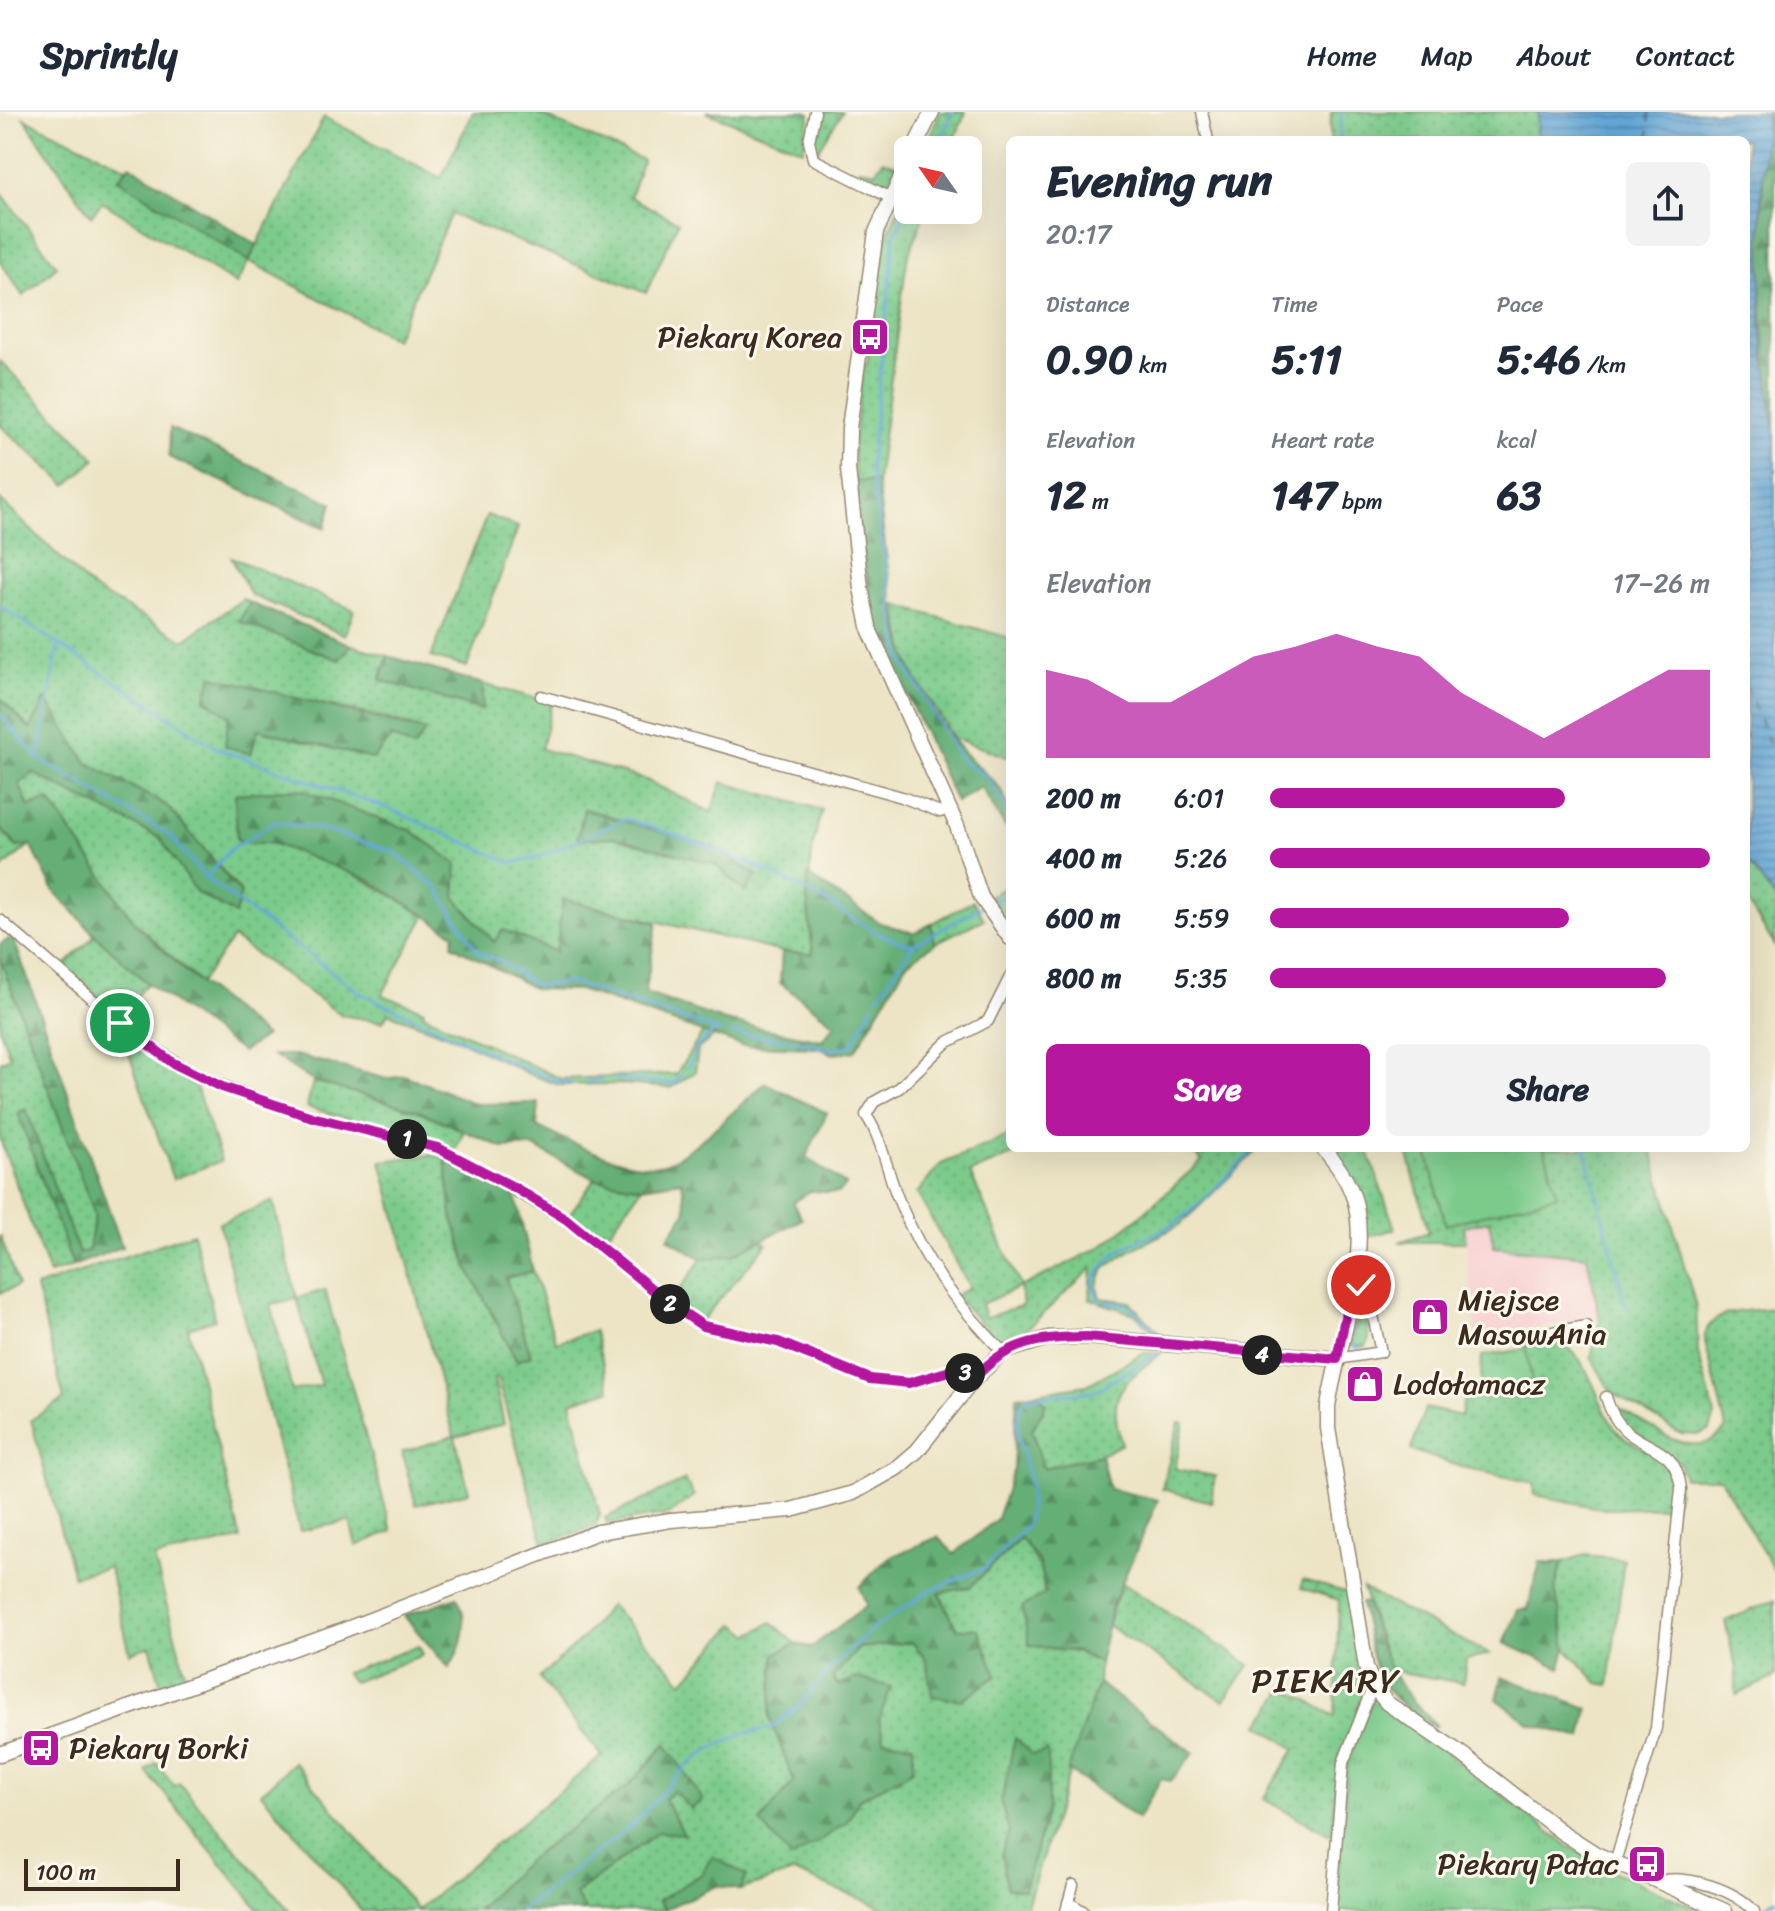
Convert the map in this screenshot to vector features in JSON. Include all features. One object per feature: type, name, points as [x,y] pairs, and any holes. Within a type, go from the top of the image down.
[{"type":"street","points":[[815,112],[809,141],[813,159],[891,198]]},
{"type":"street","points":[[920,136],[932,112]]},
{"type":"street","points":[[1202,112],[1207,136]]},
{"type":"street","points":[[894,192],[876,232],[849,428],[852,515],[870,631],[949,809],[981,897],[1006,933]]},
{"type":"street","points":[[541,696],[902,797],[940,812],[949,809]]},
{"type":"street","points":[[0,920],[120,1023],[173,1063],[222,1087],[312,1117],[438,1148],[566,1219],[669,1303],[703,1326],[778,1342],[870,1379],[909,1383],[950,1371],[975,1378]]},
{"type":"street","points":[[1003,1352],[956,1303],[927,1262],[884,1164],[878,1137],[866,1115],[874,1102],[899,1088],[946,1043],[988,1021],[1006,985]]},
{"type":"street","points":[[1326,1152],[1340,1170],[1356,1207],[1357,1236],[1352,1281],[1328,1406],[1329,1444],[1366,1667],[1373,1686],[1387,1703],[1463,1755],[1560,1831],[1615,1862],[1725,1911]]},
{"type":"street","points":[[0,1754],[309,1643],[598,1532],[671,1520],[791,1510],[853,1493],[917,1451],[975,1378],[1003,1352],[1048,1338],[1087,1337],[1337,1359],[1381,1352],[1368,1293],[1352,1281]]},
{"type":"street","points":[[1553,1332],[1586,1326]]},
{"type":"street","points":[[1606,1397],[1619,1427],[1635,1440],[1666,1455],[1679,1467],[1681,1489],[1656,1728],[1615,1862]]},
{"type":"street","points":[[1331,1911],[1343,1763],[1373,1686]]},
{"type":"street","points":[[1660,1881],[1685,1879],[1733,1895],[1754,1911]]},
{"type":"street","points":[[1073,1885],[1067,1906],[1083,1911]]},
{"type":"shaded area","points":[[1490,1221],[1494,1247],[1588,1256],[1600,1319],[1476,1335],[1464,1226]]},
{"type":"green space","points":[[473,112],[534,112],[643,160],[630,197],[678,222],[646,293],[451,214],[395,339],[249,261],[236,284],[102,202],[91,216],[24,118],[127,168],[119,179],[249,260],[324,117],[441,178]]},
{"type":"green space","points":[[706,112],[805,112],[810,114],[803,150]]},
{"type":"green space","points":[[819,112],[842,112],[815,156],[812,143]]},
{"type":"green space","points":[[940,112],[966,112],[956,136],[930,136]]},
{"type":"green space","points":[[1331,112],[1538,112],[1537,136],[1330,136]]},
{"type":"green space","points":[[1767,112],[1775,112],[1775,433],[1765,353],[1761,273]]},
{"type":"green space","points":[[883,160],[894,164],[894,175],[886,192],[856,176],[859,168],[875,172]]},
{"type":"green space","points":[[130,165],[257,245],[249,261],[118,179]]},
{"type":"green space","points":[[0,191],[57,266],[23,296],[0,261]]},
{"type":"green space","points":[[894,219],[894,224],[921,224],[907,259],[877,482],[855,481],[853,448],[863,366],[867,364],[871,330],[868,329],[883,245]]},
{"type":"green space","points":[[0,361],[96,459],[67,485],[0,425]]},
{"type":"green space","points":[[170,428],[332,503],[325,528],[169,457]]},
{"type":"green space","points":[[855,481],[877,482],[893,603],[912,670],[951,737],[1004,795],[1006,828],[981,787],[956,802],[875,625],[859,533]]},
{"type":"green space","points":[[0,500],[93,589],[184,640],[243,599],[250,603],[240,621],[339,660],[351,645],[388,656],[381,680],[481,710],[483,684],[552,703],[541,749],[644,779],[711,812],[722,782],[822,810],[813,846],[809,882],[813,955],[782,952],[564,899],[556,952],[503,930],[494,942],[455,897],[339,806],[300,789],[236,794],[237,839],[273,844],[333,865],[371,883],[425,916],[382,995],[424,1010],[423,1014],[561,1079],[676,1074],[703,1032],[714,1036],[698,1049],[695,1072],[671,1088],[623,1084],[559,1085],[529,1074],[458,1039],[388,1013],[383,1022],[341,1015],[233,938],[200,983],[135,923],[49,800],[29,807],[19,784],[33,773],[160,838],[197,893],[235,914],[241,892],[166,805],[87,763],[46,700],[30,729],[0,698]],"holes":[[[212,676],[373,715],[425,731],[392,737],[372,759],[258,729],[251,753],[225,746],[229,716]],[[585,809],[713,847],[757,875],[745,892],[715,864],[614,837],[578,840]]]},
{"type":"green space","points":[[487,515],[518,527],[467,667],[431,657]]},
{"type":"green space","points":[[231,557],[354,610],[345,635],[251,595]]},
{"type":"green space","points":[[250,603],[351,645],[339,660],[239,621]]},
{"type":"green space","points":[[896,605],[1006,637],[1006,757],[954,738],[906,657]]},
{"type":"green space","points":[[388,656],[483,684],[482,710],[380,680]]},
{"type":"green space","points":[[212,676],[425,731],[414,748],[391,737],[373,759],[258,729],[251,754],[225,746],[229,716],[205,699]]},
{"type":"green space","points":[[0,698],[30,729],[46,699],[87,763],[166,805],[241,893],[235,914],[197,893],[160,838],[33,773],[19,784],[29,807],[49,800],[135,923],[185,971],[265,1036],[242,1052],[147,983],[95,935],[54,891],[31,845],[17,847],[0,828]]},
{"type":"green space","points":[[300,789],[412,831],[457,864],[455,897],[494,942],[503,930],[556,952],[563,899],[657,923],[645,993],[725,1021],[822,1040],[835,1024],[780,983],[782,952],[813,954],[807,899],[808,875],[880,923],[914,933],[931,924],[935,943],[906,964],[855,1051],[833,1054],[819,1048],[743,1046],[579,990],[535,989],[452,945],[454,934],[369,880],[272,843],[246,843],[237,839],[235,794]]},
{"type":"green space","points":[[584,809],[713,847],[757,875],[745,892],[715,864],[614,837],[577,840]]},
{"type":"green space","points":[[0,828],[17,847],[31,844],[0,870]]},
{"type":"green space","points":[[1750,864],[1775,898],[1775,946],[1750,906]]},
{"type":"green space","points":[[1006,887],[1006,920],[989,896]]},
{"type":"green space","points":[[973,901],[984,919],[935,943],[931,924]]},
{"type":"green space","points":[[95,935],[147,983],[121,1017],[63,967]]},
{"type":"green space","points":[[13,937],[122,1247],[73,1266],[18,1113],[26,1109],[79,1254],[89,1250],[95,1215],[0,958],[0,944]]},
{"type":"green space","points":[[0,958],[95,1215],[89,1251],[79,1254],[26,1110],[18,1113],[73,1266],[49,1274],[0,1139],[0,1062],[10,1057],[0,1030]]},
{"type":"green space","points":[[121,1031],[194,1081],[221,1161],[173,1179]]},
{"type":"green space","points":[[273,1055],[296,1055],[387,1079],[404,1075],[476,1104],[539,1103],[537,1127],[602,1155],[653,1166],[667,1163],[690,1149],[765,1083],[827,1113],[806,1157],[846,1185],[838,1193],[810,1191],[793,1203],[802,1219],[733,1255],[702,1259],[668,1238],[686,1211],[682,1181],[642,1187],[595,1179],[532,1146],[503,1148],[419,1111],[313,1081]]},
{"type":"green space","points":[[313,1081],[419,1111],[464,1131],[455,1150],[307,1107]]},
{"type":"green space","points":[[1006,1137],[1006,1152],[1019,1152],[970,1173],[1021,1287],[1099,1248],[1132,1223],[1202,1161],[1194,1152],[1255,1152],[1180,1225],[1129,1251],[1104,1269],[1097,1286],[1100,1298],[1130,1302],[1163,1337],[1158,1337],[1135,1314],[1090,1299],[1092,1268],[1020,1335],[998,1340],[954,1296],[970,1288],[917,1193],[941,1164]],"holes":[[[1020,1287],[1023,1305],[985,1318],[981,1304]]]},
{"type":"green space","points":[[1332,1152],[1368,1152],[1395,1229],[1363,1238]]},
{"type":"green space","points":[[1407,1152],[1427,1152],[1446,1225],[1556,1195],[1545,1152],[1652,1152],[1696,1307],[1698,1353],[1715,1416],[1710,1430],[1698,1435],[1681,1434],[1611,1392],[1591,1357],[1600,1319],[1587,1256],[1494,1247],[1489,1221],[1464,1226],[1466,1242],[1399,1242],[1429,1232]]},
{"type":"green space","points":[[1427,1152],[1545,1152],[1557,1195],[1446,1225]]},
{"type":"green space","points":[[430,1155],[445,1158],[452,1215],[468,1268],[516,1360],[531,1356],[505,1278],[533,1271],[556,1342],[594,1331],[610,1390],[571,1402],[600,1515],[595,1526],[544,1544],[497,1377],[494,1379],[504,1424],[455,1437],[469,1492],[416,1505],[402,1452],[454,1436],[381,1161]]},
{"type":"green space","points":[[445,1158],[515,1194],[533,1271],[506,1278],[531,1356],[517,1361],[468,1268],[452,1215]]},
{"type":"green space","points":[[595,1179],[642,1187],[602,1242],[568,1216]]},
{"type":"green space","points":[[273,1201],[297,1298],[325,1290],[392,1531],[356,1546],[350,1521],[300,1531],[219,1223]],"holes":[[[297,1299],[321,1385],[292,1391],[271,1304]]]},
{"type":"green space","points":[[193,1233],[215,1319],[188,1328],[241,1539],[154,1558],[187,1680],[162,1689],[150,1646],[130,1653],[109,1567],[73,1576],[31,1420],[64,1399],[36,1287]]},
{"type":"green space","points":[[0,1235],[18,1286],[0,1293]]},
{"type":"green space","points":[[762,1240],[767,1244],[702,1320],[672,1300],[702,1259],[733,1255]]},
{"type":"green space","points":[[1360,1302],[1364,1302],[1369,1339],[1366,1347],[1352,1345]]},
{"type":"green space","points":[[1775,1308],[1775,1572],[1720,1478],[1684,1478],[1680,1463],[1619,1422],[1614,1406],[1657,1431],[1686,1443],[1700,1444],[1714,1439],[1726,1428],[1704,1337],[1708,1327],[1714,1320],[1732,1313]]},
{"type":"green space","points":[[1553,1340],[1565,1345],[1583,1364],[1607,1416],[1619,1433],[1668,1461],[1678,1490],[1674,1507],[1605,1509],[1535,1495],[1534,1483],[1462,1467],[1411,1450],[1425,1408],[1461,1416],[1464,1398],[1534,1398],[1525,1345]]},
{"type":"green space","points":[[1526,1349],[1535,1398],[1480,1398],[1482,1356]]},
{"type":"green space","points":[[1143,1353],[1161,1353],[1136,1373],[1121,1391],[1116,1412],[1122,1444],[1101,1455],[1043,1468],[1032,1430],[1046,1404],[1036,1393],[1087,1385]]},
{"type":"green space","points":[[1036,1393],[1046,1404],[1032,1430],[1043,1468],[1101,1455],[1109,1489],[1158,1500],[1112,1606],[1099,1663],[1077,1652],[1029,1645],[1022,1607],[1046,1593],[1038,1560],[1020,1538],[970,1587],[939,1593],[957,1629],[978,1629],[997,1676],[961,1700],[932,1696],[926,1659],[912,1642],[859,1648],[832,1678],[838,1685],[857,1678],[891,1687],[879,1720],[884,1740],[913,1744],[913,1770],[859,1799],[847,1822],[792,1859],[760,1822],[794,1781],[770,1718],[775,1654],[796,1644],[812,1647],[867,1605],[859,1587],[888,1558],[938,1537],[954,1554],[997,1519],[1013,1469],[1017,1396]]},
{"type":"green space","points":[[1179,1422],[1184,1423],[1175,1469],[1215,1476],[1211,1502],[1162,1489]]},
{"type":"green space","points":[[685,1480],[694,1496],[670,1514],[608,1524],[605,1518]]},
{"type":"green space","points":[[1021,1538],[1039,1567],[1044,1590],[1040,1614],[1029,1645],[1077,1652],[1099,1663],[1098,1683],[1025,1911],[891,1911],[793,1872],[740,1890],[747,1876],[702,1874],[659,1901],[665,1909],[662,1911],[586,1911],[575,1894],[658,1831],[664,1799],[674,1791],[666,1744],[629,1785],[527,1861],[476,1911],[362,1911],[261,1793],[294,1762],[417,1910],[602,1756],[539,1678],[583,1638],[610,1605],[683,1682],[735,1624],[750,1635],[772,1622],[796,1644],[775,1654],[770,1718],[794,1781],[847,1822],[859,1799],[913,1770],[912,1744],[884,1740],[878,1720],[832,1678],[858,1648],[912,1642],[926,1659],[957,1629],[939,1593],[970,1587]]},
{"type":"green space","points":[[1585,1555],[1624,1559],[1609,1685],[1598,1683],[1566,1648],[1555,1589],[1562,1562]]},
{"type":"green space","points":[[1540,1562],[1562,1562],[1555,1589],[1566,1648],[1561,1668],[1504,1643],[1518,1610],[1528,1609]]},
{"type":"green space","points":[[1303,1580],[1348,1593],[1366,1687],[1338,1761],[1332,1836],[1263,1799],[1295,1749],[1260,1725],[1285,1688],[1335,1716],[1339,1600],[1301,1588]]},
{"type":"green space","points":[[1122,1583],[1250,1665],[1224,1701],[1107,1625]]},
{"type":"green space","points":[[1363,1589],[1489,1654],[1466,1660],[1463,1683],[1389,1670]]},
{"type":"green space","points":[[457,1597],[463,1614],[463,1632],[449,1668],[404,1616]]},
{"type":"green space","points":[[1775,1600],[1775,1677],[1736,1695],[1736,1668],[1725,1621]]},
{"type":"green space","points":[[1361,1603],[1366,1603],[1391,1670],[1408,1695],[1436,1725],[1433,1727],[1397,1700],[1379,1676]]},
{"type":"green space","points":[[419,1646],[423,1655],[353,1682],[345,1673]]},
{"type":"green space","points":[[1502,1677],[1588,1708],[1582,1738],[1530,1724],[1497,1699]]},
{"type":"green space","points":[[1098,1683],[1194,1753],[1171,1781],[1161,1779],[1138,1819],[1068,1770]]},
{"type":"green space","points":[[1373,1695],[1568,1846],[1615,1872],[1702,1911],[1335,1911],[1347,1765]]},
{"type":"green space","points":[[1015,1738],[1033,1755],[1048,1751],[1048,1808],[1024,1890],[1007,1888],[1001,1854],[1009,1832],[1001,1803]]},
{"type":"green space","points":[[666,1744],[703,1800],[691,1809],[674,1791],[664,1799],[684,1834],[658,1832],[575,1894],[586,1911],[476,1911],[527,1861],[629,1785]]},
{"type":"green space","points":[[156,1763],[175,1786],[179,1783],[290,1911],[260,1911],[146,1771]]},
{"type":"green space","points":[[712,1856],[747,1876],[740,1890],[716,1886],[665,1909],[658,1901],[702,1874]]},
{"type":"water","points":[[1538,112],[1767,112],[1761,200],[1761,328],[1775,433],[1775,898],[1750,864],[1750,136],[1537,136]]},
{"type":"waterway","points":[[942,136],[953,112]]},
{"type":"waterway","points":[[1340,136],[1341,112]]},
{"type":"waterway","points":[[900,224],[895,234],[870,466],[897,636],[902,659],[962,762],[985,775],[1006,807]]},
{"type":"waterway","points":[[0,606],[218,749],[387,808],[512,863],[534,859],[625,819],[749,863],[820,898],[874,931],[913,945]]},
{"type":"waterway","points":[[39,756],[58,646]]},
{"type":"waterway","points":[[0,714],[38,758],[169,835],[206,878],[360,993],[514,1064],[558,1082],[571,1083]]},
{"type":"waterway","points":[[206,878],[230,850],[274,822],[322,829],[394,852],[437,888],[478,952],[501,961],[536,986],[570,982],[720,1031]]},
{"type":"waterway","points":[[991,902],[1006,896]]},
{"type":"waterway","points":[[878,997],[913,945],[981,907]]},
{"type":"waterway","points":[[731,1033],[797,1041],[833,1050],[852,1045],[873,1006]]},
{"type":"waterway","points":[[688,1067],[697,1047],[715,1030]]},
{"type":"waterway","points":[[616,1079],[674,1084],[681,1075]]},
{"type":"waterway","points":[[587,1082],[602,1080]]},
{"type":"waterway","points":[[1099,1301],[1093,1283],[1112,1256],[1182,1218],[1251,1152]]},
{"type":"waterway","points":[[1586,1152],[1626,1307]]},
{"type":"waterway","points":[[1106,1302],[1129,1305],[1159,1337]]},
{"type":"waterway","points":[[1351,1336],[1353,1325]]},
{"type":"waterway","points":[[1350,1340],[1353,1347],[1361,1348]]},
{"type":"waterway","points":[[521,1911],[633,1824],[688,1765],[710,1749],[746,1733],[771,1728],[798,1707],[834,1664],[870,1631],[931,1590],[985,1568],[1028,1524],[1030,1485],[1017,1430],[1020,1409],[1026,1398],[1095,1391],[1157,1354]]},
{"type":"waterway","points":[[1761,1910],[1775,1899]]},
{"type":"ferry route","points":[[1649,112],[1649,136]]},
{"type":"ferry route","points":[[1750,695],[1775,757]]},
{"type":"place","name":"Piekary Korea","points":[[870,337]]},
{"type":"place","name":"Miejsce MasowAnia","points":[[1430,1317]]},
{"type":"place","name":"Lodołamacz","points":[[1365,1384]]},
{"type":"place","name":"Piekary Borki","points":[[41,1748]]},
{"type":"place","name":"Piekary Pałac","points":[[1647,1864]]},
{"type":"district","name":"PIEKARY","points":[[1326,1680]]},
{"type":"route","points":[[120,1023],[195,1076],[312,1117],[438,1148],[517,1189],[566,1219],[669,1303],[703,1326],[778,1342],[870,1379],[909,1383],[950,1371],[975,1378],[1003,1352],[1018,1344],[1048,1338],[1087,1337],[1315,1360],[1337,1359],[1352,1281],[1361,1285]]}]
